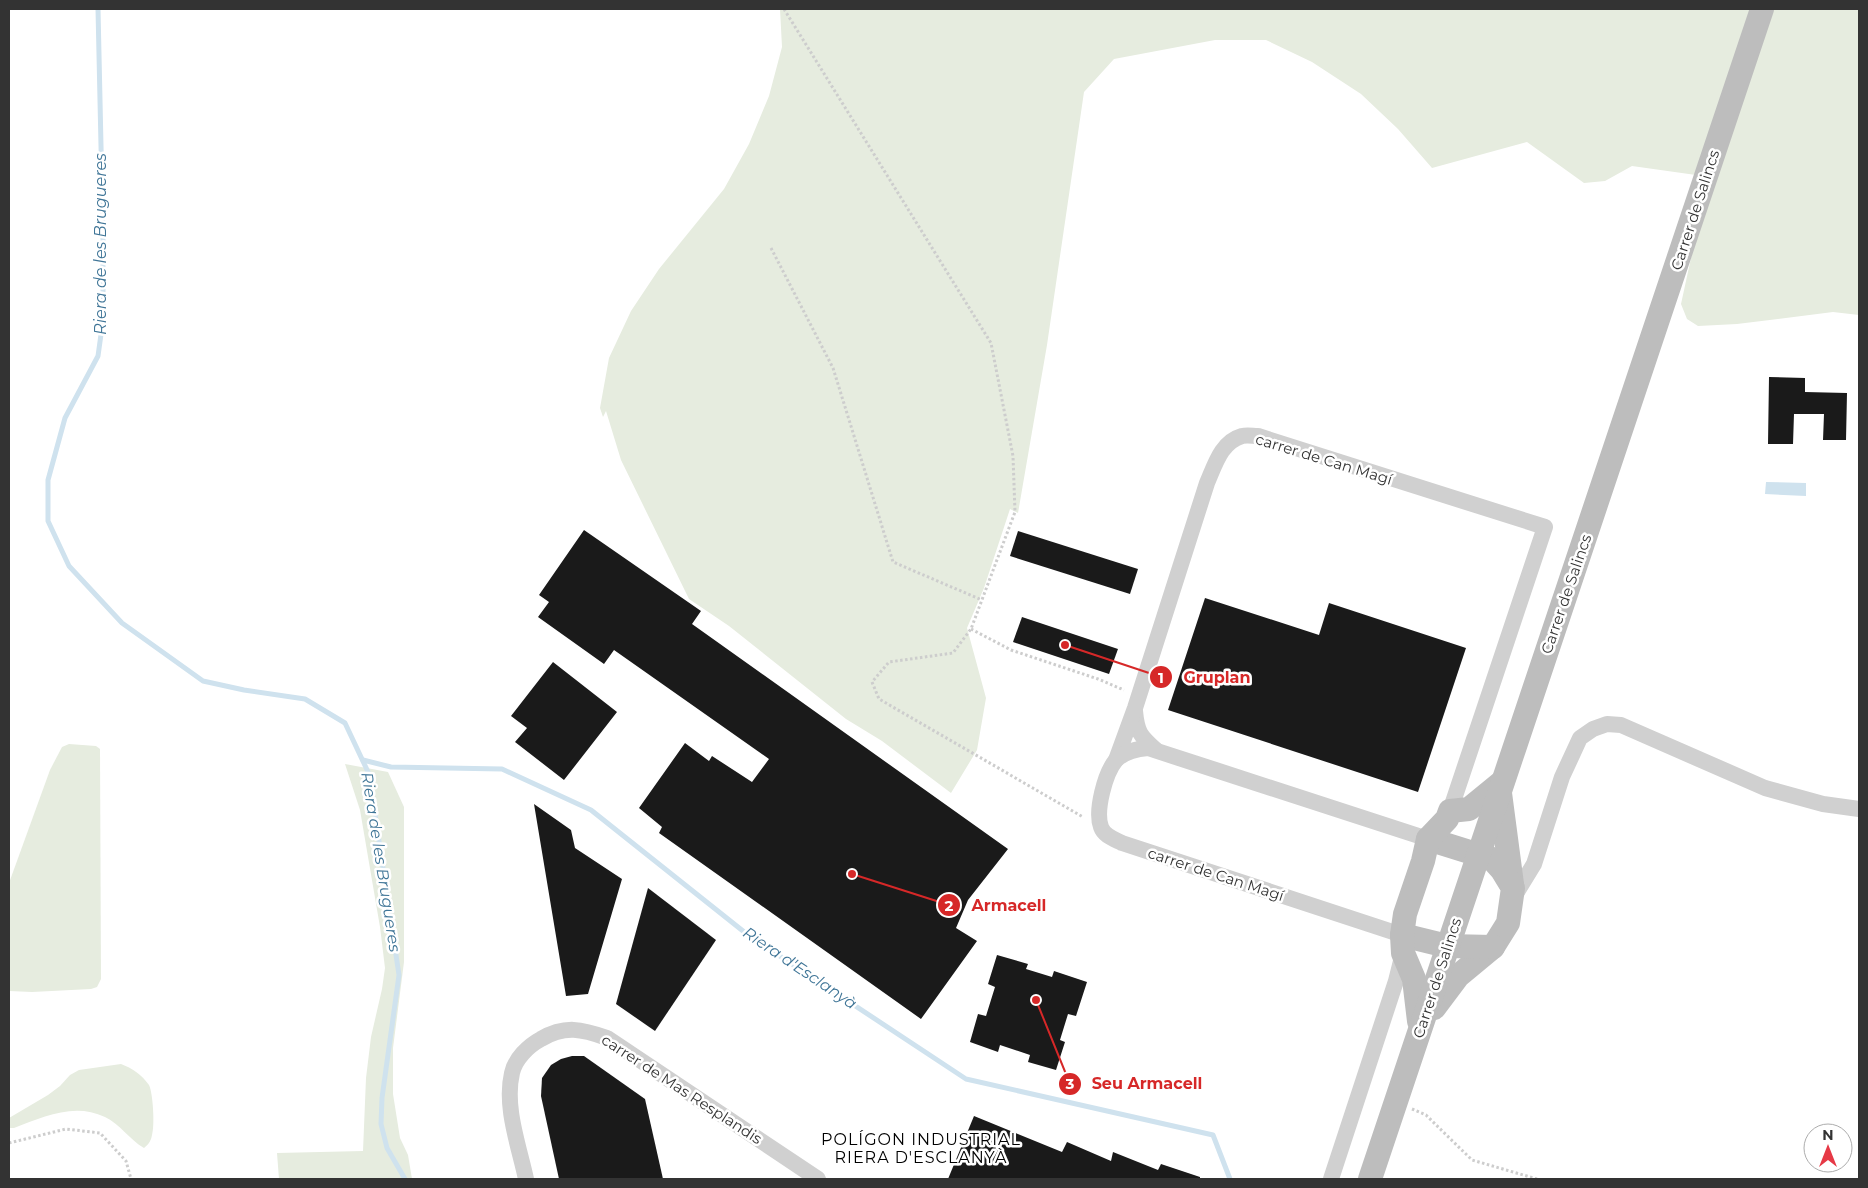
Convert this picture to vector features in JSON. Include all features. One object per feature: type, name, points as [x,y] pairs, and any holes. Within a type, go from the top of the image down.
[{"type":"main road","name":"Carrer de Salincs","points":[[1370,1179],[1762,9]]},
{"type":"main road","points":[[1501,787],[1512,894],[1508,923],[1494,947],[1458,976],[1420,1028],[1414,979],[1402,944],[1405,914],[1424,861],[1428,839],[1447,820],[1450,811],[1469,809],[1501,787]]},
{"type":"main road","points":[[1428,839],[1492,859],[1502,870],[1512,894]]},
{"type":"main road","points":[[1402,944],[1494,947]]},
{"type":"street","name":"carrer de Can Magí","points":[[1402,944],[1122,843],[1108,836],[1101,827],[1099,810],[1108,777],[1137,702],[1207,482],[1219,454],[1229,443],[1242,436],[1258,436],[1545,527],[1450,811]]},
{"type":"street","name":"carrer de Can Magí","points":[[1137,702],[1137,730],[1144,740],[1156,750]]},
{"type":"street","points":[[1512,894],[1534,864],[1562,777],[1580,738],[1593,729],[1607,724],[1621,725],[1765,788],[1823,804],[1859,810]]},
{"type":"street","name":"carrer de Can Magí","points":[[1116,760],[1131,750],[1148,748],[1156,750],[1428,839]]},
{"type":"street","points":[[1331,1179],[1396,981],[1402,944]]},
{"type":"street","name":"carrer de Mas Resplandis","points":[[526,1179],[512,1114],[510,1092],[512,1072],[520,1056],[533,1044],[546,1036],[564,1030],[578,1029],[607,1038],[818,1179]]},
{"type":"path","points":[[784,9],[991,343],[1013,456],[1015,512],[971,629],[954,653],[888,662],[872,682],[879,699],[1101,827]]},
{"type":"path","points":[[771,248],[833,368],[893,562],[982,600]]},
{"type":"path","points":[[971,629],[1011,650],[1098,679],[1137,702]]},
{"type":"path","points":[[1396,1102],[1426,1115],[1472,1160],[1537,1179]]},
{"type":"path","points":[[9,1143],[66,1128],[100,1133],[126,1161],[131,1179]]},
{"type":"shaded area","points":[[780,9],[1859,9],[1859,315],[1833,312],[1737,324],[1698,326],[1687,319],[1681,304],[1708,180],[1696,175],[1632,166],[1605,181],[1584,183],[1527,142],[1432,168],[1398,129],[1361,94],[1312,62],[1266,40],[1215,40],[1114,59],[1084,92],[1047,345],[1018,513],[1010,509],[984,588],[967,628],[986,698],[977,750],[951,793],[882,741],[846,719],[729,626],[689,599],[621,460],[606,411],[603,417],[600,408],[609,358],[631,311],[659,269],[724,189],[749,144],[769,96],[782,47]]},
{"type":"shaded area","points":[[69,744],[96,746],[100,749],[101,979],[97,987],[91,989],[32,992],[9,991],[9,883],[50,770],[62,747]]},
{"type":"shaded area","points":[[345,764],[388,772],[404,807],[404,962],[393,1048],[393,1094],[400,1138],[408,1155],[412,1179],[279,1179],[277,1153],[363,1151],[366,1078],[371,1037],[385,968],[360,810]]},
{"type":"shaded area","points":[[121,1064],[140,1075],[149,1085],[152,1095],[153,1131],[150,1141],[144,1148],[105,1117],[82,1111],[59,1113],[9,1128],[9,1118],[48,1095],[70,1075],[79,1070]]},
{"type":"water","points":[[1766,482],[1806,483],[1806,496],[1765,494]]},
{"type":"building","points":[[1769,377],[1805,378],[1805,392],[1847,393],[1846,440],[1823,440],[1824,414],[1794,414],[1793,444],[1768,444]]},
{"type":"building","points":[[584,530],[701,611],[692,624],[1008,849],[968,900],[956,928],[977,941],[921,1019],[659,833],[662,827],[639,808],[685,743],[709,761],[712,756],[752,782],[769,759],[614,650],[604,664],[538,617],[549,602],[539,595]]},
{"type":"building","points":[[1018,531],[1138,569],[1130,594],[1010,556]]},
{"type":"building","points":[[1205,598],[1319,635],[1329,603],[1466,648],[1418,792],[1168,710]]},
{"type":"building","points":[[1022,617],[1118,649],[1109,674],[1013,642]]},
{"type":"building","points":[[553,662],[617,712],[564,780],[515,742],[527,728],[511,716]]},
{"type":"building","points":[[534,804],[571,830],[575,848],[622,879],[588,994],[566,996]]},
{"type":"building","points":[[648,888],[716,940],[655,1031],[616,1004]]},
{"type":"building","points":[[997,955],[1028,964],[1026,969],[1052,977],[1054,971],[1087,982],[1076,1016],[1068,1014],[1060,1040],[1065,1042],[1056,1070],[1028,1062],[1030,1055],[1000,1045],[998,1052],[970,1042],[978,1014],[986,1016],[995,987],[988,984]]},
{"type":"building","points":[[572,1056],[584,1056],[645,1099],[663,1179],[559,1179],[541,1096],[542,1078],[551,1065],[561,1059]]},
{"type":"building","points":[[974,1116],[1062,1152],[1067,1142],[1111,1161],[1113,1152],[1158,1170],[1161,1164],[1200,1177],[1200,1179],[948,1179]]},
{"type":"waterway","name":"Riera de les Brugueres","points":[[98,9],[103,320],[98,356],[65,418],[48,480],[48,521],[69,566],[122,623],[203,681],[244,690],[305,699],[345,723],[369,774],[399,975],[382,1098],[381,1124],[387,1148],[405,1179]]},
{"type":"waterway","name":"Riera d'Esclanyà","points":[[363,760],[391,767],[502,769],[591,810],[748,935],[966,1079],[1213,1135],[1230,1179]]},
{"type":"place","name":"Gruplan","points":[[1065,645]]},
{"type":"place","name":"Armacell","points":[[852,874]]},
{"type":"place","name":"Seu Armacell","points":[[1036,1000]]},
{"type":"district","name":"POLÍGON INDUSTRIAL RIERA D'ESCLANYÀ","points":[[921,1148]]}]
